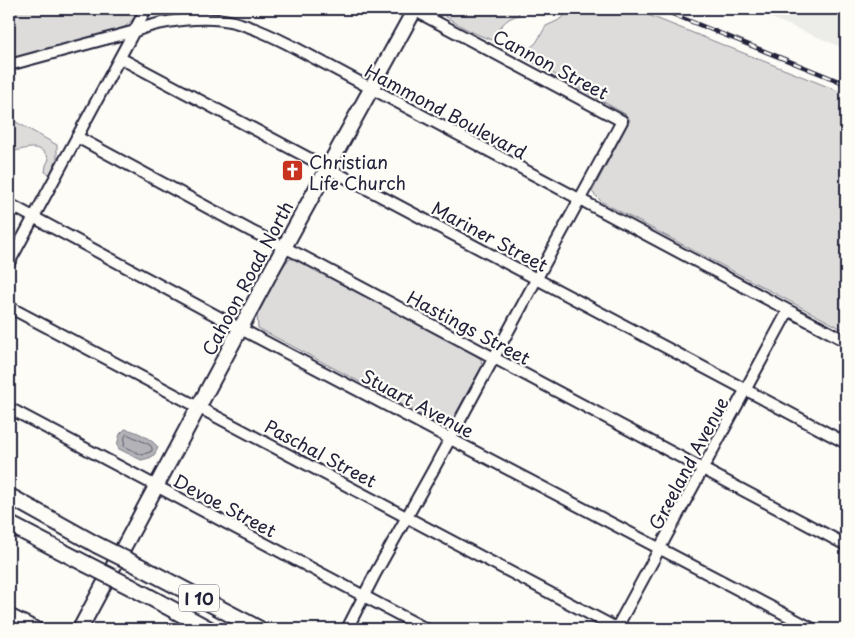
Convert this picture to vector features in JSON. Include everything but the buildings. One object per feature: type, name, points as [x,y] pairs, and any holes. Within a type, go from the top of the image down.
[{"type":"highway","name":"I 10","points":[[9,496],[97,545],[259,629]]},
{"type":"highway","name":"I 10","points":[[9,524],[209,629]]},
{"type":"main road","name":"Cahoon Road North","points":[[156,487],[414,9]]},
{"type":"main road","points":[[80,629],[156,487]]},
{"type":"street","points":[[9,263],[146,9]]},
{"type":"street","name":"Cannon Street","points":[[414,9],[622,120],[580,200]]},
{"type":"street","name":"Hammond Boulevard","points":[[9,65],[149,25],[183,20],[221,20],[233,22],[271,35],[846,341]]},
{"type":"street","name":"Mariner Street","points":[[120,58],[846,443]]},
{"type":"street","name":"Hastings Street","points":[[77,138],[846,544]]},
{"type":"street","points":[[349,626],[580,200]]},
{"type":"street","name":"Stuart Avenue","points":[[9,204],[813,629]]},
{"type":"street","name":"Paschal Street","points":[[9,307],[617,629]]},
{"type":"street","name":"Greeland Avenue","points":[[617,629],[788,310]]},
{"type":"street","name":"Devoe Street","points":[[9,408],[426,629]]},
{"type":"street","points":[[9,614],[39,629]]},
{"type":"shaded area","points":[[19,9],[139,9],[125,27],[9,61],[9,22],[13,20]]},
{"type":"shaded area","points":[[435,9],[518,9],[519,15],[506,21],[492,40],[462,27]]},
{"type":"shaded area","points":[[564,9],[633,9],[846,94],[846,331],[602,202],[592,192],[630,120],[625,114],[522,56],[536,43],[546,26],[567,14]]},
{"type":"shaded area","points":[[750,9],[846,9],[846,49]]},
{"type":"shaded area","points":[[9,118],[57,145],[57,158],[50,174],[45,172],[49,159],[41,150],[32,148],[9,152]]},
{"type":"shaded area","points":[[293,258],[464,348],[481,359],[482,366],[450,424],[443,426],[258,328],[257,315],[281,269],[288,260]]},
{"type":"water","points":[[125,429],[139,433],[155,444],[158,447],[154,455],[141,460],[119,449],[117,445],[120,434]]},
{"type":"railway","points":[[660,9],[846,84]]},
{"type":"railway","points":[[834,9],[846,14]]},
{"type":"place","name":"Christian Life Church","points":[[293,171]]}]
